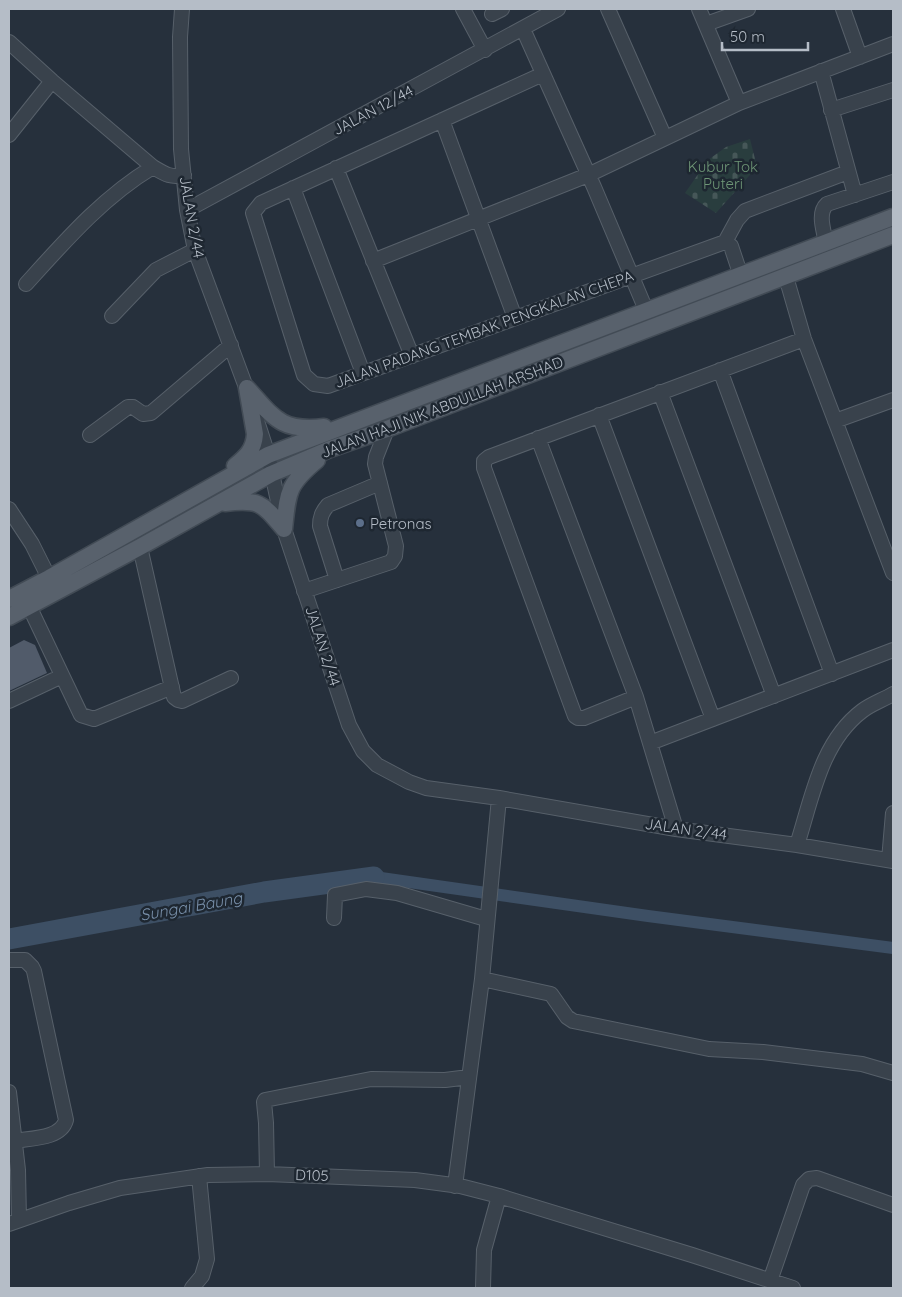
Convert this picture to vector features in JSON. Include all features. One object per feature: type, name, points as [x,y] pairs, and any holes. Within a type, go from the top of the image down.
[{"type":"main road","name":"JALAN HAJI NIK ABDULLAH ARSHAD","points":[[9,599],[268,455],[893,217]]},
{"type":"main road","name":"JALAN HAJI NIK ABDULLAH ARSHAD","points":[[9,617],[271,474],[330,449],[387,429],[893,235]]},
{"type":"main road","points":[[247,388],[274,417],[293,427],[305,429],[346,425]]},
{"type":"main road","points":[[208,488],[247,456],[252,449],[256,434],[247,388]]},
{"type":"main road","points":[[284,529],[287,500],[293,484],[298,476],[330,449]]},
{"type":"main road","points":[[218,503],[245,500],[260,504],[284,529]]},
{"type":"street","name":"JALAN 2/44","points":[[182,9],[180,37],[181,149],[195,250],[247,388],[268,455],[284,529],[349,725],[363,751],[376,765],[409,782],[426,788],[499,798],[676,829],[891,860]]},
{"type":"street","points":[[463,9],[485,50]]},
{"type":"street","name":"JALAN 12/44","points":[[188,210],[558,9]]},
{"type":"street","points":[[608,9],[666,138]]},
{"type":"street","points":[[699,9],[739,103]]},
{"type":"street","points":[[706,24],[748,9]]},
{"type":"street","points":[[843,9],[860,57]]},
{"type":"street","points":[[523,29],[646,310]]},
{"type":"street","points":[[9,42],[153,167],[168,176],[184,175]]},
{"type":"street","points":[[373,261],[588,175],[739,103],[893,44]]},
{"type":"street","points":[[821,71],[855,195]]},
{"type":"street","name":"JALAN PADANG TEMBAK PENGKALAN CHEPA","points":[[543,74],[261,202],[253,213],[304,375],[314,384],[328,386],[725,242]]},
{"type":"street","points":[[9,135],[52,81]]},
{"type":"street","points":[[831,110],[893,90]]},
{"type":"street","points":[[442,120],[515,318]]},
{"type":"street","points":[[26,284],[80,224],[128,182],[153,167]]},
{"type":"street","points":[[336,168],[412,356]]},
{"type":"street","points":[[741,276],[731,246],[725,242],[737,220],[745,211],[848,172]]},
{"type":"street","points":[[826,243],[821,212],[823,207],[893,182]]},
{"type":"street","points":[[293,188],[363,373]]},
{"type":"street","points":[[112,316],[156,270],[195,250]]},
{"type":"street","points":[[786,277],[804,339],[893,573]]},
{"type":"street","points":[[636,697],[584,718],[578,718],[573,713],[483,464],[484,461],[489,457],[538,438],[804,339]]},
{"type":"street","points":[[90,435],[128,408],[134,408],[143,414],[152,413],[231,345]]},
{"type":"street","points":[[720,370],[832,674]]},
{"type":"street","points":[[660,392],[774,696]]},
{"type":"street","points":[[835,421],[893,400]]},
{"type":"street","points":[[599,415],[713,719]]},
{"type":"street","points":[[304,591],[391,562],[395,556],[396,546],[376,464],[376,457],[387,429]]},
{"type":"street","points":[[538,438],[636,697],[676,829]]},
{"type":"street","points":[[337,580],[320,526],[322,512],[328,505],[380,483]]},
{"type":"street","points":[[9,509],[32,544],[49,578]]},
{"type":"street","points":[[140,547],[174,697],[182,701],[231,678]]},
{"type":"street","points":[[29,606],[81,715],[94,719],[172,687]]},
{"type":"street","points":[[650,743],[893,650]]},
{"type":"street","points":[[9,701],[62,676]]},
{"type":"street","points":[[797,845],[824,760],[840,732],[863,710],[893,694]]},
{"type":"street","points":[[455,1186],[482,979],[486,919],[499,798]]},
{"type":"street","points":[[891,860],[893,813]]},
{"type":"street","points":[[334,918],[336,895],[366,889],[397,893],[486,919]]},
{"type":"street","points":[[13,960],[25,960],[34,971],[66,1120],[58,1132],[14,1141]]},
{"type":"street","points":[[482,979],[551,994],[567,1017],[573,1021],[710,1049],[763,1052],[862,1064],[893,1073]]},
{"type":"street","points":[[267,1174],[265,1100],[371,1079],[445,1080],[469,1077]]},
{"type":"street","points":[[9,1092],[18,1170],[14,1222]]},
{"type":"street","name":"D105","points":[[14,1222],[120,1188],[199,1176],[267,1174],[415,1180],[455,1186],[499,1196],[792,1288]]},
{"type":"street","points":[[192,1288],[202,1276],[207,1259],[199,1176]]},
{"type":"street","points":[[770,1281],[803,1185],[809,1179],[817,1178],[893,1205]]},
{"type":"street","points":[[483,1288],[484,1250],[499,1196]]},
{"type":"green space","name":"Kubur Tok Puteri","points":[[750,139],[757,167],[716,213],[685,193],[708,160],[726,147]]},
{"type":"building","points":[[24,640],[35,645],[47,673],[9,691],[9,648]]},
{"type":"waterway","points":[[374,877],[648,916],[893,948]]},
{"type":"waterway","name":"Sungai Baung","points":[[9,939],[264,892],[374,877]]},
{"type":"place","name":"Petronas","points":[[360,523]]}]
